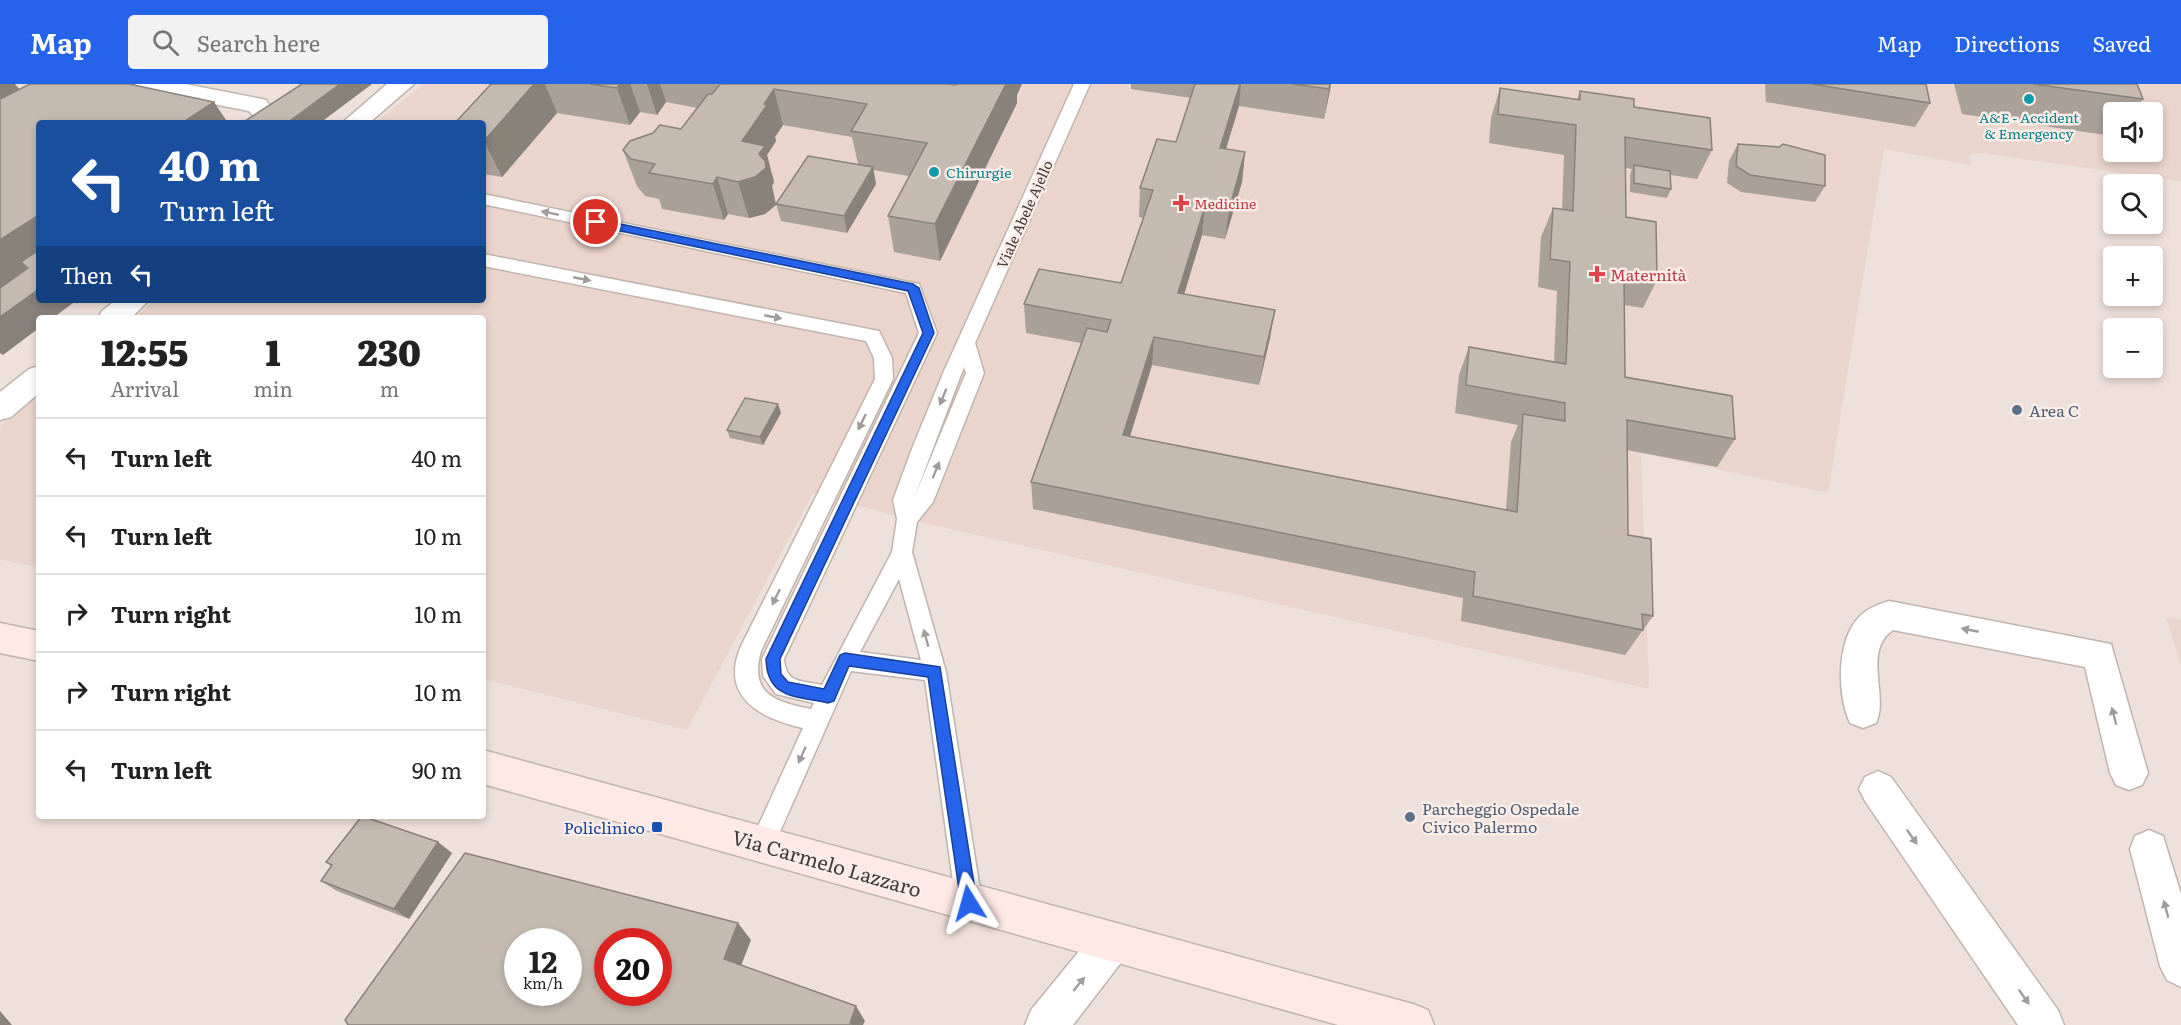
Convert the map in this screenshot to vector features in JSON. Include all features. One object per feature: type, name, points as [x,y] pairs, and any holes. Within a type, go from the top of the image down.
[{"type":"street","points":[[147,84],[256,105],[264,120]]},
{"type":"street","points":[[358,120],[402,84]]},
{"type":"street","points":[[116,315],[131,303]]},
{"type":"street","points":[[0,409],[36,379]]},
{"type":"street","points":[[1863,712],[1860,684],[1862,652],[1870,628],[1889,615],[2099,654],[2129,773]]},
{"type":"street","name":"Via Carmelo Lazzaro","points":[[486,768],[1413,1025]]},
{"type":"street","points":[[1878,789],[2043,1025]]},
{"type":"street","points":[[2149,849],[2181,966]]},
{"type":"street","points":[[1046,1025],[1112,942]]},
{"type":"lane","name":"Viale Abele Ajello","points":[[902,552],[907,519],[923,502],[975,373],[966,343],[1082,84]]},
{"type":"lane","points":[[486,200],[913,288],[928,333],[920,356],[773,659],[774,676],[784,687],[828,696]]},
{"type":"lane","points":[[486,261],[873,336],[883,358],[884,379],[750,651],[746,675],[753,693],[772,710],[817,721]]},
{"type":"lane","points":[[883,358],[920,356]]},
{"type":"lane","points":[[762,844],[845,660],[902,552]]},
{"type":"lane","points":[[902,552],[935,672],[969,903]]},
{"type":"lane","points":[[845,660],[935,672]]},
{"type":"shaded area","points":[[424,84],[2181,84],[2181,181],[2163,178],[2163,174],[2131,174],[1980,153],[1969,155],[1971,165],[1884,149],[1828,493],[1641,453],[1649,689],[907,519],[813,493],[687,730],[486,680],[486,315],[138,315],[152,303],[486,303],[486,120],[379,120]]},
{"type":"shaded area","points":[[36,397],[36,567],[0,559],[0,426]]},
{"type":"shaded area","points":[[2166,617],[2181,620],[2181,665]]},
{"type":"building","points":[[30,84],[129,84],[214,102],[187,120],[36,120],[36,217],[0,240],[0,99]]},
{"type":"building","points":[[302,84],[340,84],[291,120],[247,120]]},
{"type":"building","points":[[491,84],[534,84],[486,139],[486,120],[458,120]]},
{"type":"building","points":[[590,84],[620,84],[617,88]]},
{"type":"building","points":[[720,84],[1006,84],[935,224],[888,216],[927,143],[851,131],[867,104],[774,89],[764,104],[767,105],[742,141],[765,146],[759,154],[765,161],[766,168],[755,177],[738,182],[717,177],[713,184],[649,173],[655,164],[631,159],[623,150],[630,141],[653,133],[660,125],[681,129],[708,94],[712,94]]},
{"type":"building","points":[[1195,84],[1240,84],[1220,148],[1245,152],[1229,210],[1205,206],[1178,293],[1275,310],[1264,357],[1154,337],[1123,435],[1517,512],[1523,414],[1565,421],[1565,403],[1466,385],[1469,347],[1566,364],[1570,262],[1550,259],[1553,208],[1573,211],[1576,125],[1498,114],[1500,88],[1580,100],[1580,91],[1634,99],[1634,107],[1710,118],[1712,150],[1625,137],[1626,217],[1656,222],[1657,280],[1624,274],[1625,377],[1732,396],[1735,439],[1627,420],[1628,535],[1651,539],[1653,616],[1642,614],[1643,630],[1473,596],[1475,572],[1031,482],[1087,328],[1107,332],[1111,320],[1024,304],[1039,269],[1121,283],[1153,190],[1140,188],[1157,139],[1176,142]]},
{"type":"building","points":[[1292,84],[1330,84],[1329,89]]},
{"type":"building","points":[[1812,84],[1926,84],[1930,103]]},
{"type":"building","points":[[2033,84],[2137,84],[2143,99]]},
{"type":"building","points":[[1738,144],[1779,147],[1783,144],[1825,155],[1825,186],[1750,175],[1736,166]]},
{"type":"building","points":[[808,156],[873,167],[844,216],[776,204]]},
{"type":"building","points":[[1634,165],[1670,171],[1671,189],[1634,183]]},
{"type":"building","points":[[36,252],[36,291],[0,317],[0,288],[28,268],[21,262]]},
{"type":"building","points":[[745,398],[778,404],[760,437],[727,430]]},
{"type":"building","points":[[360,819],[371,819],[438,842],[394,909],[321,881],[332,865],[326,862]]},
{"type":"building","points":[[465,853],[738,923],[724,959],[856,1006],[850,1023],[860,1025],[348,1025],[345,1020]]},
{"type":"place","name":"A&E - Accident & Emergency","points":[[2029,99]]},
{"type":"place","name":"Chirurgie","points":[[934,172]]},
{"type":"place","name":"Medicine","points":[[1181,203]]},
{"type":"place","name":"Maternità","points":[[1597,274]]},
{"type":"place","name":"Area C","points":[[2017,410]]},
{"type":"place","name":"Parcheggio Ospedale Civico Palermo","points":[[1410,817]]},
{"type":"place","name":"Policlinico","points":[[657,827]]},
{"type":"route","points":[[596,222],[913,288],[928,333],[920,356],[773,659],[774,676],[784,687],[828,696],[845,660],[935,672],[969,903]]}]
